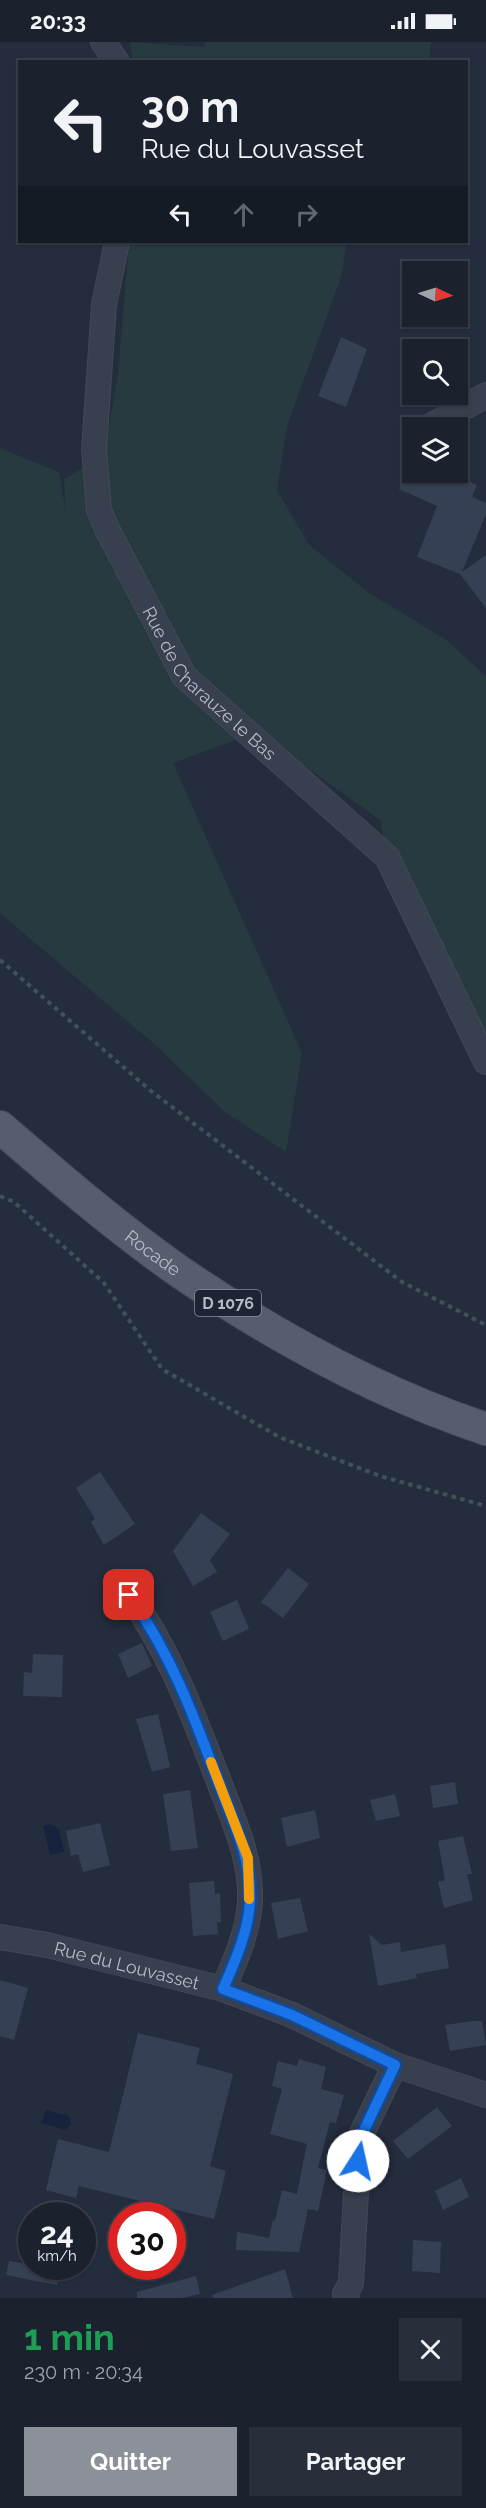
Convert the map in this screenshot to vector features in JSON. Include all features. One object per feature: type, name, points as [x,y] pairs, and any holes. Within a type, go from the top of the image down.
[{"type":"main road","name":"Rocade","points":[[0,1127],[86,1200],[179,1271],[244,1314],[315,1354],[396,1393],[486,1429]]},
{"type":"street","points":[[103,42],[116,60]]},
{"type":"street","name":"Rue de Charauze le Bas","points":[[117,243],[104,305],[94,449],[99,510],[107,530],[183,676],[387,857],[486,1062]]},
{"type":"street","points":[[447,417],[486,395]]},
{"type":"street","points":[[129,1595],[146,1618],[184,1689],[248,1858],[250,1903],[242,1941],[223,1989]]},
{"type":"street","name":"Rue du Louvasset","points":[[0,1937],[47,1945],[223,1989],[292,2015],[395,2065],[486,2095]]},
{"type":"street","points":[[341,2297],[351,2283],[360,2139],[395,2065]]},
{"type":"path","points":[[0,960],[151,1091],[402,1282],[486,1326]]},
{"type":"path","points":[[0,1196],[14,1202],[104,1283],[162,1369],[279,1437],[380,1476],[486,1506]]},
{"type":"green space","points":[[130,42],[204,47],[205,42],[431,42],[429,60],[133,60]]},
{"type":"green space","points":[[129,243],[347,243],[341,277],[287,426],[277,490],[309,545],[369,593],[445,639],[486,676],[486,1062],[387,857],[380,820],[285,752],[236,740],[173,763],[302,1053],[286,1152],[225,1112],[153,1043],[0,913],[0,448],[59,472],[66,513],[64,479],[104,456],[118,373]]},
{"type":"water","points":[[50,1824],[59,1829],[64,1852],[50,1855],[43,1826]]},
{"type":"water","points":[[46,2110],[69,2116],[71,2124],[66,2130],[41,2123]]},
{"type":"building","points":[[341,337],[367,349],[346,407],[318,396]]},
{"type":"building","points":[[468,481],[477,485],[472,497],[486,503],[486,514],[462,572],[486,555],[486,608],[460,574],[417,557],[437,506],[399,489],[402,482],[468,483]]},
{"type":"building","points":[[100,1472],[135,1524],[104,1545],[91,1522],[95,1519],[76,1488]]},
{"type":"building","points":[[201,1513],[230,1534],[210,1560],[217,1572],[193,1586],[173,1551]]},
{"type":"building","points":[[288,1568],[309,1584],[283,1618],[261,1602]]},
{"type":"building","points":[[237,1600],[249,1629],[223,1641],[210,1612]]},
{"type":"building","points":[[142,1643],[152,1666],[128,1678],[118,1654]]},
{"type":"building","points":[[33,1654],[63,1655],[62,1697],[23,1696],[24,1672],[32,1673]]},
{"type":"building","points":[[158,1714],[170,1767],[152,1772],[136,1719]]},
{"type":"building","points":[[455,1782],[458,1804],[433,1808],[430,1786]]},
{"type":"building","points":[[190,1790],[198,1848],[171,1851],[163,1794]]},
{"type":"building","points":[[395,1794],[400,1816],[376,1821],[370,1800]]},
{"type":"building","points":[[315,1810],[320,1838],[287,1847],[281,1818]]},
{"type":"building","points":[[100,1823],[110,1865],[83,1872],[78,1854],[71,1856],[66,1831]]},
{"type":"building","points":[[463,1836],[472,1874],[467,1874],[473,1900],[444,1908],[438,1882],[445,1880],[438,1841]]},
{"type":"building","points":[[214,1881],[215,1894],[220,1893],[221,1922],[217,1922],[218,1934],[193,1936],[189,1883]]},
{"type":"building","points":[[300,1898],[308,1931],[278,1939],[271,1903]]},
{"type":"building","points":[[369,1934],[382,1945],[400,1942],[401,1952],[445,1944],[449,1968],[416,1974],[417,1978],[378,1986]]},
{"type":"building","points":[[0,1980],[28,1988],[14,2040],[0,2036]]},
{"type":"building","points":[[482,2021],[486,2045],[450,2051],[445,2025]]},
{"type":"building","points":[[138,2033],[200,2048],[196,2064],[233,2074],[210,2166],[226,2171],[214,2219],[186,2212],[186,2202],[144,2202],[79,2186],[76,2198],[46,2190],[58,2139],[109,2152]]},
{"type":"building","points":[[299,2059],[326,2067],[321,2089],[344,2095],[336,2123],[330,2122],[318,2168],[327,2170],[318,2211],[308,2209],[299,2252],[236,2250],[237,2232],[269,2238],[282,2190],[297,2194],[307,2144],[270,2134],[282,2089],[272,2086],[278,2061],[297,2066]]},
{"type":"building","points":[[437,2107],[452,2126],[408,2159],[393,2141]]},
{"type":"building","points":[[461,2178],[469,2197],[443,2210],[435,2191]]},
{"type":"building","points":[[413,2240],[441,2242],[440,2273],[412,2271]]},
{"type":"building","points":[[9,2261],[18,2262],[18,2277],[6,2275]]},
{"type":"building","points":[[285,2269],[293,2298],[213,2298],[212,2295]]},
{"type":"building","points":[[196,2276],[200,2294],[182,2298],[137,2298],[137,2292]]},
{"type":"building","points":[[32,2280],[58,2280],[57,2285]]},
{"type":"slow traffic","points":[[211,1762],[248,1858],[249,1899]]},
{"type":"route","points":[[129,1595],[146,1618],[184,1689],[248,1858],[250,1903],[242,1941],[223,1989],[292,2015],[395,2065],[360,2139],[358,2161]]}]
